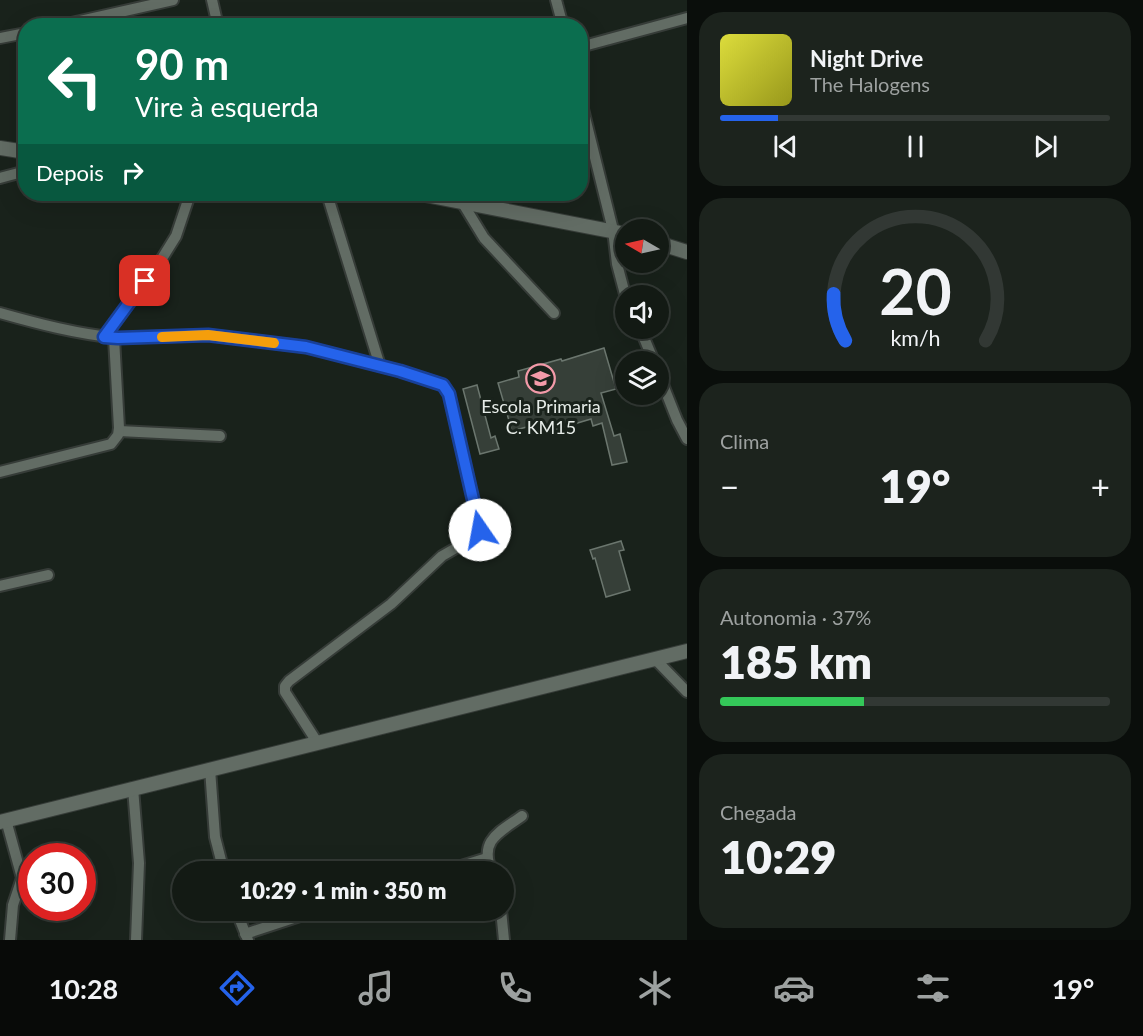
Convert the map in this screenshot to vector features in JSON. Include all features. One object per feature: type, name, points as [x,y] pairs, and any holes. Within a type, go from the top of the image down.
[{"type":"street","points":[[93,18],[173,0]]},
{"type":"street","points":[[212,0],[216,18]]},
{"type":"street","points":[[556,0],[561,18]]},
{"type":"street","points":[[588,45],[687,18]]},
{"type":"street","points":[[0,38],[18,35]]},
{"type":"street","points":[[588,124],[615,219]]},
{"type":"street","points":[[0,148],[18,151]]},
{"type":"street","points":[[0,178],[18,173]]},
{"type":"street","points":[[0,472],[111,444],[116,439],[119,431],[109,337],[176,236],[188,201]]},
{"type":"street","points":[[329,201],[380,366]]},
{"type":"street","points":[[457,201],[615,231]]},
{"type":"street","points":[[462,202],[484,238],[554,313]]},
{"type":"street","points":[[669,246],[687,252]]},
{"type":"street","points":[[0,313],[69,332],[109,337],[208,335],[306,347],[443,385],[449,394],[480,530],[476,537],[442,556],[391,604],[285,686],[285,692],[317,742]]},
{"type":"street","points":[[669,400],[687,439]]},
{"type":"street","points":[[119,431],[220,436]]},
{"type":"street","points":[[0,586],[48,575]]},
{"type":"street","points":[[10,940],[12,905],[22,878],[3,821],[687,651]]},
{"type":"street","points":[[656,660],[687,692]]},
{"type":"street","points":[[210,769],[215,837],[221,861]]},
{"type":"street","points":[[133,788],[139,863],[136,940]]},
{"type":"street","points":[[488,861],[487,849],[492,838],[522,816]]},
{"type":"street","points":[[477,861],[487,858]]},
{"type":"street","points":[[240,921],[247,937],[289,921]]},
{"type":"street","points":[[502,921],[504,940]]},
{"type":"building","points":[[604,348],[615,389],[601,393],[614,436],[620,434],[627,462],[612,465],[602,423],[593,426],[591,419],[537,435],[534,425],[512,431],[498,383],[519,377],[518,371],[561,359],[562,361]]},
{"type":"building","points":[[477,385],[491,438],[495,436],[499,449],[480,454],[463,389]]},
{"type":"building","points":[[621,541],[624,550],[619,551],[630,590],[606,597],[595,558],[593,559],[590,550]]},
{"type":"slow traffic","points":[[162,337],[208,335],[274,343]]},
{"type":"place","name":"Escola Primaria C. KM15","points":[[541,378]]},
{"type":"route","points":[[145,281],[104,337],[208,335],[260,340],[306,347],[400,371],[443,385],[449,394],[480,530]]}]
